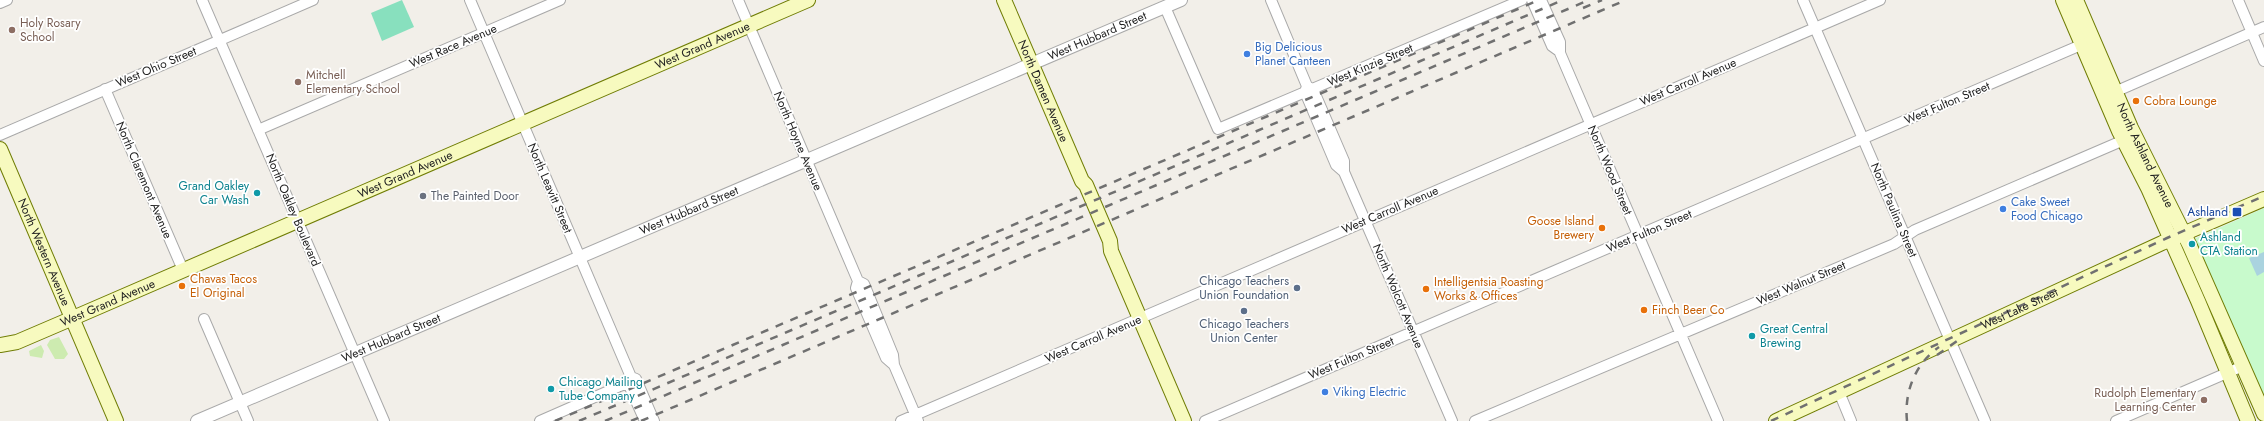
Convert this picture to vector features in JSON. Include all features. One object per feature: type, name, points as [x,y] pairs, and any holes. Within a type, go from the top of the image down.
[{"type":"main road","name":"West Grand Avenue","points":[[0,345],[17,342],[808,0]]},
{"type":"main road","name":"North Damen Avenue","points":[[1004,0],[1082,181],[1086,185],[1110,241],[1111,251],[1184,421]]},
{"type":"main road","name":"North Ashland Avenue","points":[[2063,0],[2088,42]]},
{"type":"main road","name":"North Ashland Avenue","points":[[2076,0],[2088,42],[2110,94],[2141,192],[2173,238],[2217,308],[2264,414]]},
{"type":"main road","name":"North Ashland Avenue","points":[[2110,94],[2131,128],[2173,238],[2227,373],[2248,421]]},
{"type":"main road","name":"North Western Avenue","points":[[0,149],[116,421]]},
{"type":"main road","name":"West Lake Street","points":[[1776,421],[2173,238],[2264,199]]},
{"type":"street","points":[[0,3],[7,0]]},
{"type":"street","name":"North Oakley Boulevard","points":[[202,0],[384,421]]},
{"type":"street","name":"West Ohio Street","points":[[0,135],[313,0]]},
{"type":"street","name":"North Leavitt Street","points":[[470,0],[632,380],[646,421]]},
{"type":"street","name":"West Race Avenue","points":[[258,130],[560,0]]},
{"type":"street","name":"North Hoyne Avenue","points":[[738,0],[858,281],[856,288],[886,358],[894,365],[917,418]]},
{"type":"street","name":"West Hubbard Street","points":[[197,421],[1181,0]]},
{"type":"street","name":"North Wolcott Avenue","points":[[1271,0],[1308,89],[1344,161],[1344,172],[1452,421]]},
{"type":"street","name":"West Kinzie Street","points":[[1165,7],[1218,129],[1308,89],[1522,0]]},
{"type":"street","name":"North Wood Street","points":[[1532,0],[1552,46],[1559,51]]},
{"type":"street","name":"North Wood Street","points":[[1541,0],[1560,42],[1559,51],[1718,421]]},
{"type":"street","name":"North Paulina Street","points":[[1803,0],[1985,421]]},
{"type":"street","name":"West Carroll Avenue","points":[[901,421],[917,418],[1140,318],[1880,0]]},
{"type":"street","points":[[2238,0],[2264,61]]},
{"type":"street","points":[[2110,94],[2264,27]]},
{"type":"street","name":"West Fulton Street","points":[[1205,421],[2088,42]]},
{"type":"street","name":"North Claremont Avenue","points":[[105,89],[183,270]]},
{"type":"street","name":"West Walnut Street","points":[[1475,421],[1894,244],[1915,230],[2125,141]]},
{"type":"street","points":[[204,319],[248,421]]},
{"type":"street","points":[[2116,421],[2243,366]]},
{"type":"street","points":[[540,421],[632,380]]},
{"type":"street","name":"North Leavitt Street","points":[[632,380],[654,421]]},
{"type":"street","points":[[1839,392],[1851,421]]},
{"type":"green space","points":[[402,0],[414,27],[382,41],[371,13]]},
{"type":"green space","points":[[2264,208],[2264,400],[2194,239]]},
{"type":"green space","points":[[2201,294],[2218,324],[2229,350],[2225,352]]},
{"type":"green space","points":[[59,337],[68,354],[64,359],[55,359],[47,345],[50,340]]},
{"type":"green space","points":[[41,345],[44,351],[42,358],[30,356],[29,351]]},
{"type":"water","points":[[2264,252],[2264,272],[2257,276],[2249,258]]},
{"type":"railway","points":[[555,421],[1539,0]]},
{"type":"railway","points":[[579,421],[1563,0]]},
{"type":"railway","points":[[605,421],[1589,0]]},
{"type":"railway","points":[[1583,8],[1602,0]]},
{"type":"railway","points":[[641,421],[1626,0]]},
{"type":"railway","points":[[1771,421],[2167,238],[2264,196]]},
{"type":"railway","points":[[1937,355],[1960,339]]},
{"type":"railway","points":[[1907,421],[1907,400],[1909,389],[1923,362],[1939,347]]},
{"type":"railway","points":[[631,421],[645,415]]},
{"type":"place","name":"Holy Rosary School","points":[[12,30]]},
{"type":"place","name":"Big Delicious Planet Canteen","points":[[1247,54]]},
{"type":"place","name":"Mitchell Elementary School","points":[[298,82]]},
{"type":"place","name":"Cobra Lounge","points":[[2136,101]]},
{"type":"place","name":"Grand Oakley Car Wash","points":[[257,193]]},
{"type":"place","name":"The Painted Door","points":[[423,196]]},
{"type":"place","name":"Cake Sweet Food Chicago","points":[[2003,209]]},
{"type":"place","name":"Ashland","points":[[2237,212]]},
{"type":"place","name":"Goose Island Brewery","points":[[1602,228]]},
{"type":"place","name":"Ashland CTA Station","points":[[2192,244]]},
{"type":"place","name":"Chavas Tacos El Original","points":[[182,286]]},
{"type":"place","name":"Chicago Teachers Union Foundation","points":[[1297,288]]},
{"type":"place","name":"Intelligentsia Roasting Works & Offices","points":[[1426,289]]},
{"type":"place","name":"Finch Beer Co","points":[[1644,310]]},
{"type":"place","name":"Chicago Teachers Union Center","points":[[1244,311]]},
{"type":"place","name":"Great Central Brewing","points":[[1752,336]]},
{"type":"place","name":"Chicago Mailing Tube Company","points":[[551,389]]},
{"type":"place","name":"Viking Electric","points":[[1325,392]]},
{"type":"place","name":"Rudolph Elementary Learning Center","points":[[2204,400]]}]
